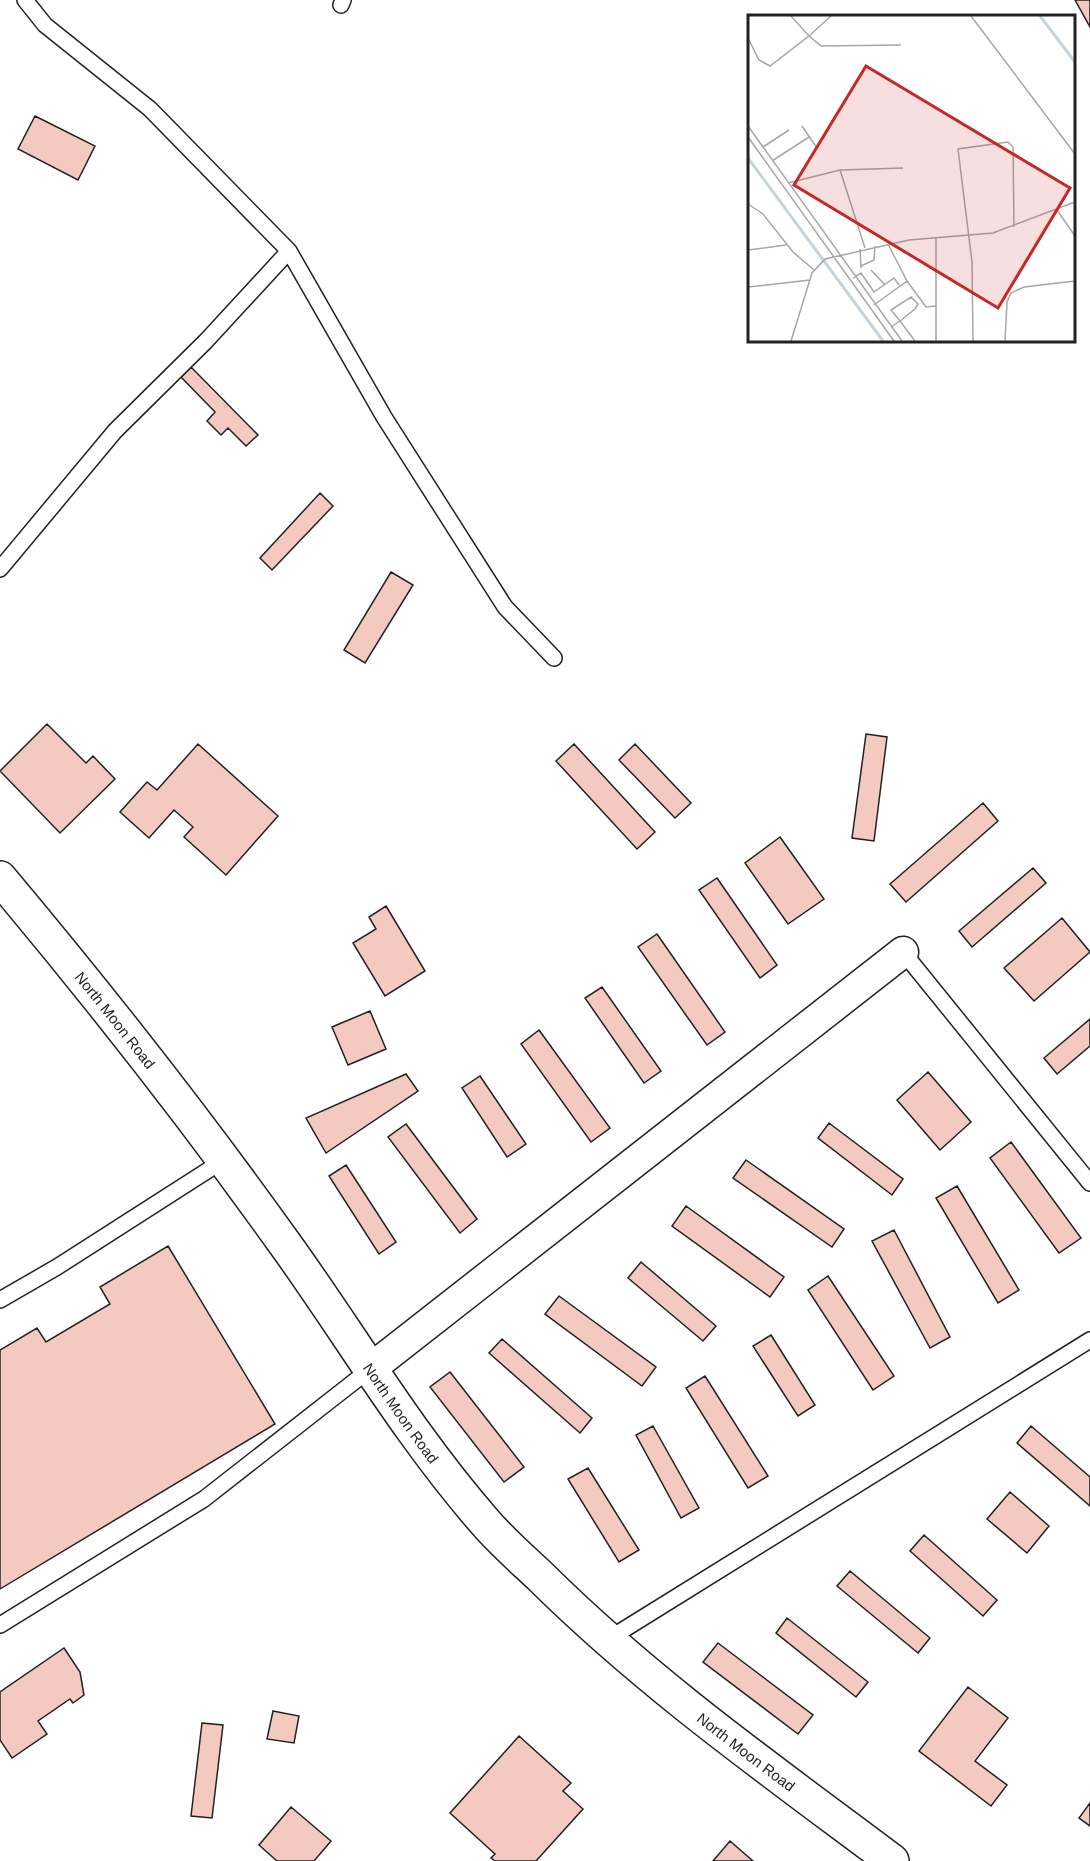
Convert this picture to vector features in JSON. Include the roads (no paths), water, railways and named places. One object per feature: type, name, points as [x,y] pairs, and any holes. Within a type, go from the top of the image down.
[{"type":"street","name":"North Moon Road","points":[[0,878],[98,994],[224,1160],[288,1247],[369,1370],[486,1523],[608,1640],[710,1725],[892,1861]]},
{"type":"street","points":[[369,1370],[903,952]]},
{"type":"lane","points":[[25,0],[45,25],[150,109],[289,251],[384,417],[505,607],[554,658]]},
{"type":"lane","points":[[0,569],[115,431],[206,341],[289,251]]},
{"type":"lane","points":[[903,952],[1090,1183]]},
{"type":"lane","points":[[0,1300],[57,1268],[224,1160]]},
{"type":"lane","points":[[608,1640],[1090,1340]]},
{"type":"lane","points":[[0,1625],[204,1499],[369,1370]]}]
